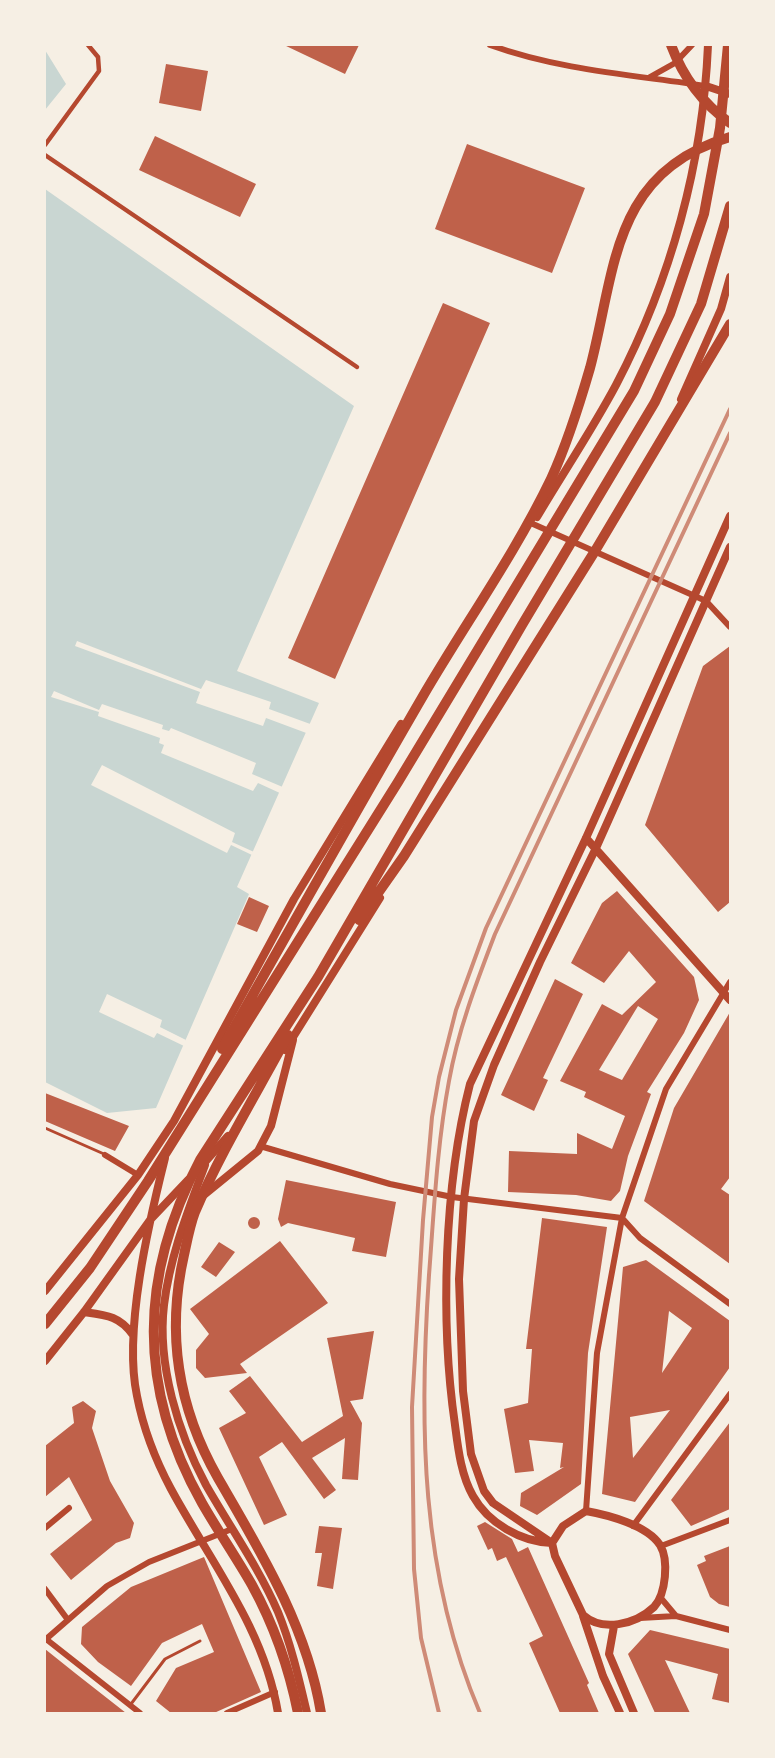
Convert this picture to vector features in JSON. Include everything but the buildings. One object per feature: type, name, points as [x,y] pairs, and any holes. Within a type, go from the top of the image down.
[{"type":"highway","points":[[671,45],[692,86],[708,105],[730,123]]},
{"type":"highway","points":[[45,1324],[90,1268],[148,1181],[398,782],[634,391],[670,314],[704,214],[720,128],[728,45]]},
{"type":"highway","points":[[148,1181],[418,704],[547,487],[578,407],[594,350],[614,255],[631,213],[651,186],[674,166],[699,149],[730,137]]},
{"type":"highway","points":[[321,1713],[318,1694],[288,1604],[203,1452],[191,1424],[177,1369],[176,1306],[179,1277],[194,1213],[318,977],[655,402],[701,304],[730,206]]},
{"type":"highway","points":[[298,1713],[288,1671],[264,1608],[202,1503],[174,1444],[156,1374],[153,1304],[161,1256],[185,1188],[217,1131],[318,977],[404,856],[594,551],[730,324]]},
{"type":"main road","points":[[45,1291],[138,1175],[174,1121],[294,899],[365,780],[533,524],[616,385],[654,306],[684,207],[706,86],[708,45]]},
{"type":"main road","points":[[706,86],[730,84]]},
{"type":"main road","points":[[706,86],[730,94]]},
{"type":"main road","points":[[45,1361],[84,1312],[150,1220],[228,1137],[296,1034],[597,551],[678,405],[721,309],[730,277]]},
{"type":"main road","points":[[174,1121],[150,1220],[133,1335],[136,1394],[150,1439],[171,1488],[243,1610],[275,1692],[278,1713]]},
{"type":"main road","points":[[206,1161],[173,1258],[164,1307],[165,1362],[175,1406],[190,1450],[205,1482],[278,1612],[307,1713]]},
{"type":"main road","points":[[84,1312],[113,1315],[127,1325],[133,1335]]},
{"type":"street","points":[[45,145],[99,71],[98,57],[88,45]]},
{"type":"street","points":[[490,45],[520,56],[552,63],[706,86]]},
{"type":"street","points":[[650,77],[675,63],[692,45]]},
{"type":"street","points":[[45,155],[357,367]]},
{"type":"street","points":[[552,1543],[532,1542],[509,1531],[486,1513],[472,1495],[460,1458],[450,1392],[446,1293],[452,1197],[462,1114],[470,1084],[586,838],[730,516]]},
{"type":"street","points":[[533,524],[706,601],[730,627]]},
{"type":"street","points":[[620,1713],[603,1676],[583,1614],[555,1556],[552,1543],[493,1503],[484,1491],[471,1454],[460,1339],[459,1280],[464,1199],[474,1120],[483,1091],[540,962],[596,848],[730,547]]},
{"type":"street","points":[[586,838],[730,1000]]},
{"type":"street","points":[[586,1511],[597,1353],[622,1218],[666,1089],[730,982]]},
{"type":"street","points":[[186,1216],[206,1193],[230,1176],[260,1146],[271,1126],[296,1034]]},
{"type":"street","points":[[260,1146],[390,1184],[452,1197],[622,1218],[640,1238],[730,1304]]},
{"type":"street","points":[[105,1155],[138,1175]]},
{"type":"street","points":[[633,1526],[730,1394]]},
{"type":"street","points":[[45,1528],[69,1508]]},
{"type":"street","points":[[552,1543],[563,1526],[586,1511],[614,1516],[650,1534],[661,1546],[666,1571],[660,1597],[653,1607],[614,1626]]},
{"type":"street","points":[[661,1546],[730,1520]]},
{"type":"street","points":[[140,1713],[46,1640],[107,1586],[149,1562],[232,1529]]},
{"type":"street","points":[[45,1588],[68,1620]]},
{"type":"street","points":[[660,1597],[676,1616]]},
{"type":"street","points":[[583,1614],[590,1622],[614,1626],[644,1617],[676,1616],[730,1630]]},
{"type":"street","points":[[614,1626],[609,1654],[634,1713]]},
{"type":"street","points":[[227,1713],[275,1692]]},
{"type":"lane","points":[[45,1128],[105,1155]]},
{"type":"lane","points":[[130,1705],[165,1659],[200,1641]]},
{"type":"shaded area","points":[[45,50],[66,84],[45,110]]},
{"type":"shaded area","points":[[45,189],[354,406],[237,671],[319,703],[237,887],[249,894],[156,1108],[107,1113],[45,1082]]},
{"type":"pier","points":[[77,641],[201,689],[206,680],[271,702],[269,709],[313,725],[309,734],[266,718],[263,726],[196,703],[200,692],[75,646]]},
{"type":"pier","points":[[54,691],[99,710],[102,704],[163,725],[162,729],[169,731],[171,728],[256,763],[252,774],[285,788],[282,794],[258,783],[253,791],[161,753],[164,745],[159,743],[160,738],[98,716],[99,712],[51,697]]},
{"type":"pier","points":[[102,765],[235,833],[232,842],[254,852],[252,855],[231,845],[227,853],[91,785]]},
{"type":"pier","points":[[107,994],[162,1020],[160,1027],[186,1040],[184,1046],[157,1033],[154,1038],[99,1012]]},
{"type":"railway","points":[[439,1713],[421,1638],[414,1569],[412,1407],[423,1220],[432,1117],[439,1077],[456,1010],[486,928],[730,409]]},
{"type":"railway","points":[[480,1713],[460,1660],[445,1606],[428,1497],[425,1442],[424,1387],[429,1275],[439,1153],[449,1081],[463,1024],[495,934],[730,433]]}]
